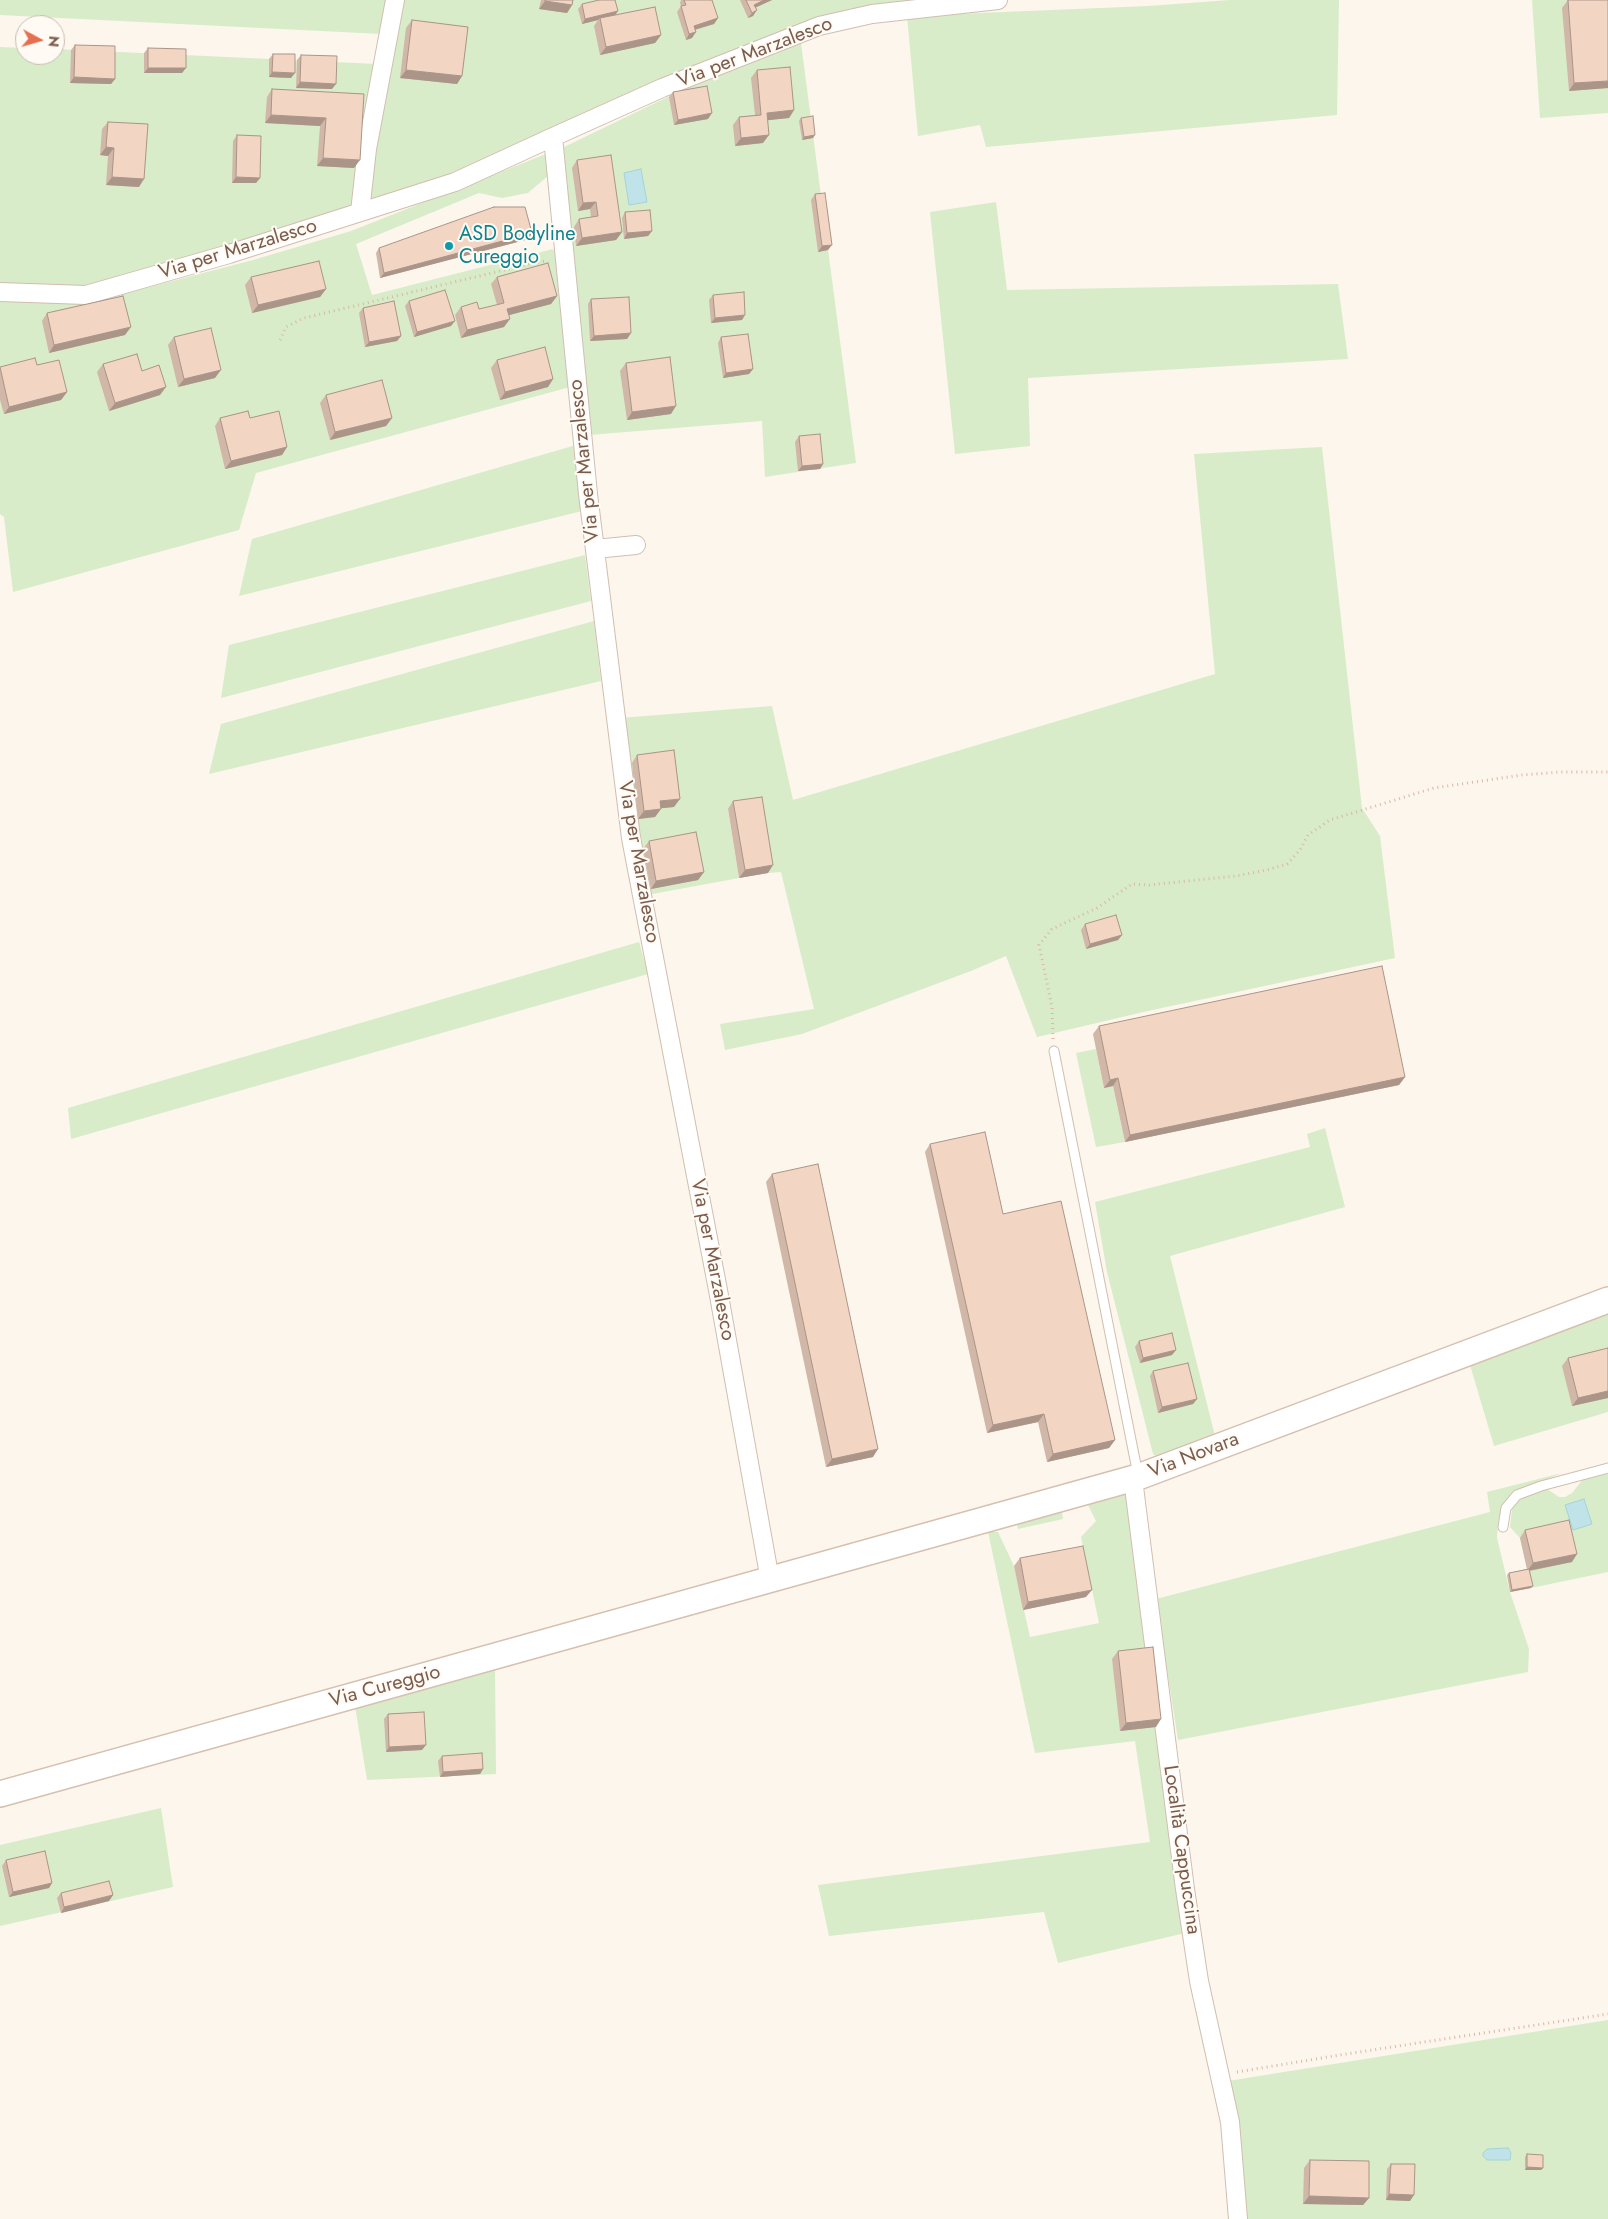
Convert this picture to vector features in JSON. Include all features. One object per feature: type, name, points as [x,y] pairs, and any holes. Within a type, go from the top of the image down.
[{"type":"main road","name":"Via Novara","points":[[770,1580],[1136,1478],[1608,1300]]},
{"type":"main road","name":"Via Cureggio","points":[[0,1794],[770,1580]]},
{"type":"street","points":[[360,212],[367,149],[395,0]]},
{"type":"street","name":"Via per Marzalesco","points":[[0,292],[86,295],[229,254],[455,182],[662,88],[819,26],[872,14],[998,0]]},
{"type":"street","name":"Via per Marzalesco","points":[[553,137],[594,550],[631,838],[718,1290],[770,1580]]},
{"type":"street","points":[[594,550],[636,545]]},
{"type":"street","name":"Località Cappuccina","points":[[1136,1478],[1185,1889],[1199,1981],[1230,2122],[1238,2219]]},
{"type":"lane","points":[[1054,1051],[1136,1478]]},
{"type":"lane","points":[[1503,1527],[1506,1508],[1517,1495],[1542,1486],[1608,1468]]},
{"type":"path","points":[[280,340],[286,327],[304,318],[538,262],[551,261],[566,267]]},
{"type":"path","points":[[1054,1051],[1052,1007],[1039,945],[1052,929],[1097,908],[1132,884],[1149,885],[1236,876],[1288,864],[1300,850],[1308,835],[1330,820],[1434,788],[1522,775],[1561,772],[1608,772]]},
{"type":"path","points":[[1220,2076],[1346,2054],[1608,2014]]},
{"type":"green space","points":[[0,0],[923,0],[860,7],[796,26],[448,180],[83,289],[0,286],[0,47],[15,48],[15,65],[65,65],[65,49],[377,64],[381,34],[65,18],[65,15],[0,15]]},
{"type":"green space","points":[[1230,0],[1339,0],[1337,115],[986,147],[980,125],[918,136],[907,16],[1148,6]]},
{"type":"green space","points":[[1532,0],[1608,0],[1608,113],[1540,118]]},
{"type":"green space","points":[[801,43],[856,463],[765,477],[762,421],[589,435],[562,148],[676,93]]},
{"type":"green space","points":[[546,154],[549,160],[548,176],[528,193],[502,198],[479,193],[356,244],[372,295],[553,249],[559,261],[570,387],[256,473],[239,530],[13,592],[4,517],[0,514],[0,301],[84,304],[253,260],[351,231]]},
{"type":"green space","points":[[996,202],[1007,290],[1338,284],[1348,359],[1028,378],[1030,446],[955,454],[930,212]]},
{"type":"green space","points":[[576,445],[582,511],[239,596],[252,539]]},
{"type":"green space","points":[[1322,447],[1362,808],[1380,836],[1395,958],[1037,1037],[1006,956],[971,971],[802,1034],[725,1050],[720,1024],[814,1009],[781,872],[768,873],[756,805],[728,810],[739,878],[647,895],[620,718],[772,706],[793,800],[1215,674],[1194,454]]},
{"type":"green space","points":[[585,555],[591,601],[221,698],[229,645]]},
{"type":"green space","points":[[594,621],[601,681],[209,774],[221,724]]},
{"type":"green space","points":[[639,942],[648,974],[71,1139],[68,1108]]},
{"type":"green space","points":[[1096,1049],[1104,1088],[1113,1086],[1125,1142],[1096,1147],[1076,1053]]},
{"type":"green space","points":[[1325,1128],[1345,1207],[1170,1256],[1216,1440],[1160,1459],[1153,1454],[1107,1272],[1095,1202],[1310,1147],[1307,1134]]},
{"type":"green space","points":[[1608,1315],[1608,1412],[1494,1446],[1470,1365]]},
{"type":"green space","points":[[1608,1472],[1608,1572],[1531,1588],[1520,1538],[1510,1527],[1512,1509],[1517,1502],[1527,1495],[1547,1489],[1559,1497],[1565,1497],[1572,1493],[1584,1478]]},
{"type":"green space","points":[[1562,1473],[1511,1494],[1504,1505],[1498,1523],[1497,1538],[1510,1592],[1529,1649],[1528,1672],[1178,1740],[1156,1599],[1490,1512],[1487,1492]]},
{"type":"green space","points":[[1127,1493],[1156,1727],[1159,1734],[1185,1933],[1058,1963],[1044,1912],[829,1936],[818,1885],[1150,1842],[1135,1741],[1035,1753],[988,1532],[998,1532],[1014,1566],[1030,1637],[1099,1623],[1081,1537],[1096,1521],[1087,1503]]},
{"type":"green space","points":[[1062,1512],[1063,1519],[1018,1529],[1016,1522]]},
{"type":"green space","points":[[495,1669],[496,1774],[367,1780],[355,1706]]},
{"type":"green space","points":[[161,1808],[173,1887],[0,1926],[0,1845]]},
{"type":"green space","points":[[1608,2020],[1608,2219],[1247,2219],[1228,2081]]},
{"type":"water","points":[[641,169],[647,202],[629,205],[624,173]]},
{"type":"water","points":[[1584,1499],[1592,1524],[1573,1530],[1565,1505]]},
{"type":"water","points":[[1508,2148],[1511,2153],[1510,2160],[1487,2160],[1483,2156],[1487,2149]]},
{"type":"building","points":[[545,0],[573,0],[572,5]]},
{"type":"building","points":[[599,0],[615,0],[618,11],[585,19],[582,4]]},
{"type":"building","points":[[684,0],[712,0],[718,18],[694,26],[696,32],[689,34],[681,6],[686,5]]},
{"type":"building","points":[[746,0],[764,0],[754,5],[757,10],[752,13]]},
{"type":"building","points":[[1568,0],[1608,0],[1608,81],[1574,83]]},
{"type":"building","points":[[655,7],[661,35],[606,47],[600,18]]},
{"type":"building","points":[[412,20],[468,27],[462,76],[406,70]]},
{"type":"building","points":[[75,45],[115,46],[115,79],[74,77]]},
{"type":"building","points":[[148,48],[186,49],[186,68],[148,68]]},
{"type":"building","points":[[273,54],[295,54],[295,73],[272,72]]},
{"type":"building","points":[[301,55],[337,56],[336,84],[300,82]]},
{"type":"building","points":[[790,67],[794,110],[767,113],[769,135],[741,138],[739,117],[761,115],[757,70]]},
{"type":"building","points":[[707,86],[712,113],[678,120],[673,92]]},
{"type":"building","points":[[272,89],[364,94],[360,160],[323,158],[326,118],[271,115]]},
{"type":"building","points":[[813,116],[815,135],[804,137],[801,118]]},
{"type":"building","points":[[108,122],[148,124],[144,179],[112,177],[114,148],[106,147]]},
{"type":"building","points":[[237,135],[261,136],[260,178],[236,177]]},
{"type":"building","points":[[611,155],[622,232],[582,238],[579,219],[598,216],[596,202],[583,203],[577,160]]},
{"type":"building","points":[[825,193],[832,245],[822,246],[815,194]]},
{"type":"building","name":"ASD Bodyline Cureggio","points":[[494,207],[525,207],[532,233],[384,273],[379,248]]},
{"type":"building","points":[[650,210],[652,231],[627,233],[625,212]]},
{"type":"building","points":[[319,261],[326,289],[258,305],[251,277]]},
{"type":"building","points":[[548,263],[557,296],[507,309],[510,319],[467,330],[461,307],[477,302],[479,309],[504,303],[497,277]]},
{"type":"building","points":[[445,290],[455,321],[417,332],[409,301]]},
{"type":"building","points":[[744,292],[745,315],[715,318],[713,295]]},
{"type":"building","points":[[123,296],[131,327],[54,345],[47,313]]},
{"type":"building","points":[[629,297],[631,333],[594,336],[591,299]]},
{"type":"building","points":[[394,301],[401,336],[369,342],[363,308]]},
{"type":"building","points":[[211,328],[221,370],[184,379],[174,337]]},
{"type":"building","points":[[748,334],[753,369],[726,373],[721,337]]},
{"type":"building","points":[[545,347],[553,379],[505,392],[497,360]]},
{"type":"building","points":[[137,354],[142,371],[159,365],[166,387],[115,403],[103,364]]},
{"type":"building","points":[[670,357],[676,406],[632,412],[626,363]]},
{"type":"building","points":[[35,358],[37,365],[59,360],[67,392],[9,407],[0,367]]},
{"type":"building","points":[[382,380],[392,418],[335,432],[326,395]]},
{"type":"building","points":[[248,411],[250,418],[279,411],[287,447],[231,461],[220,418]]},
{"type":"building","points":[[820,434],[823,464],[802,466],[799,436]]},
{"type":"building","points":[[674,750],[680,799],[660,801],[661,809],[644,811],[637,755]]},
{"type":"building","points":[[762,797],[773,865],[745,870],[733,801]]},
{"type":"building","points":[[696,832],[704,872],[656,881],[649,841]]},
{"type":"building","points":[[1116,915],[1122,935],[1090,944],[1085,924]]},
{"type":"building","points":[[1382,966],[1405,1077],[1130,1135],[1118,1078],[1110,1080],[1099,1026]]},
{"type":"building","points":[[985,1132],[1003,1214],[1061,1201],[1115,1440],[1053,1454],[1044,1414],[993,1425],[930,1144]]},
{"type":"building","points":[[818,1164],[878,1449],[832,1459],[772,1174]]},
{"type":"building","points":[[1172,1333],[1176,1350],[1143,1358],[1139,1341]]},
{"type":"building","points":[[1608,1348],[1608,1391],[1578,1398],[1568,1358]]},
{"type":"building","points":[[1188,1363],[1197,1399],[1162,1407],[1153,1371]]},
{"type":"building","points":[[1569,1520],[1577,1554],[1533,1563],[1525,1530]]},
{"type":"building","points":[[1083,1546],[1092,1590],[1028,1602],[1020,1558]]},
{"type":"building","points":[[1529,1569],[1533,1586],[1512,1590],[1509,1573]]},
{"type":"building","points":[[1153,1647],[1161,1719],[1126,1723],[1118,1651]]},
{"type":"building","points":[[424,1712],[426,1745],[389,1747],[388,1714]]},
{"type":"building","points":[[482,1753],[483,1769],[443,1772],[442,1756]]},
{"type":"building","points":[[45,1851],[52,1883],[13,1892],[6,1860]]},
{"type":"building","points":[[109,1881],[113,1895],[64,1907],[61,1893]]},
{"type":"building","points":[[1527,2154],[1543,2155],[1543,2168],[1527,2167]]},
{"type":"building","points":[[1310,2160],[1369,2161],[1369,2198],[1309,2196]]},
{"type":"building","points":[[1391,2164],[1415,2164],[1414,2195],[1389,2194]]},
{"type":"place","name":"ASD Bodyline Cureggio","points":[[449,246]]}]
